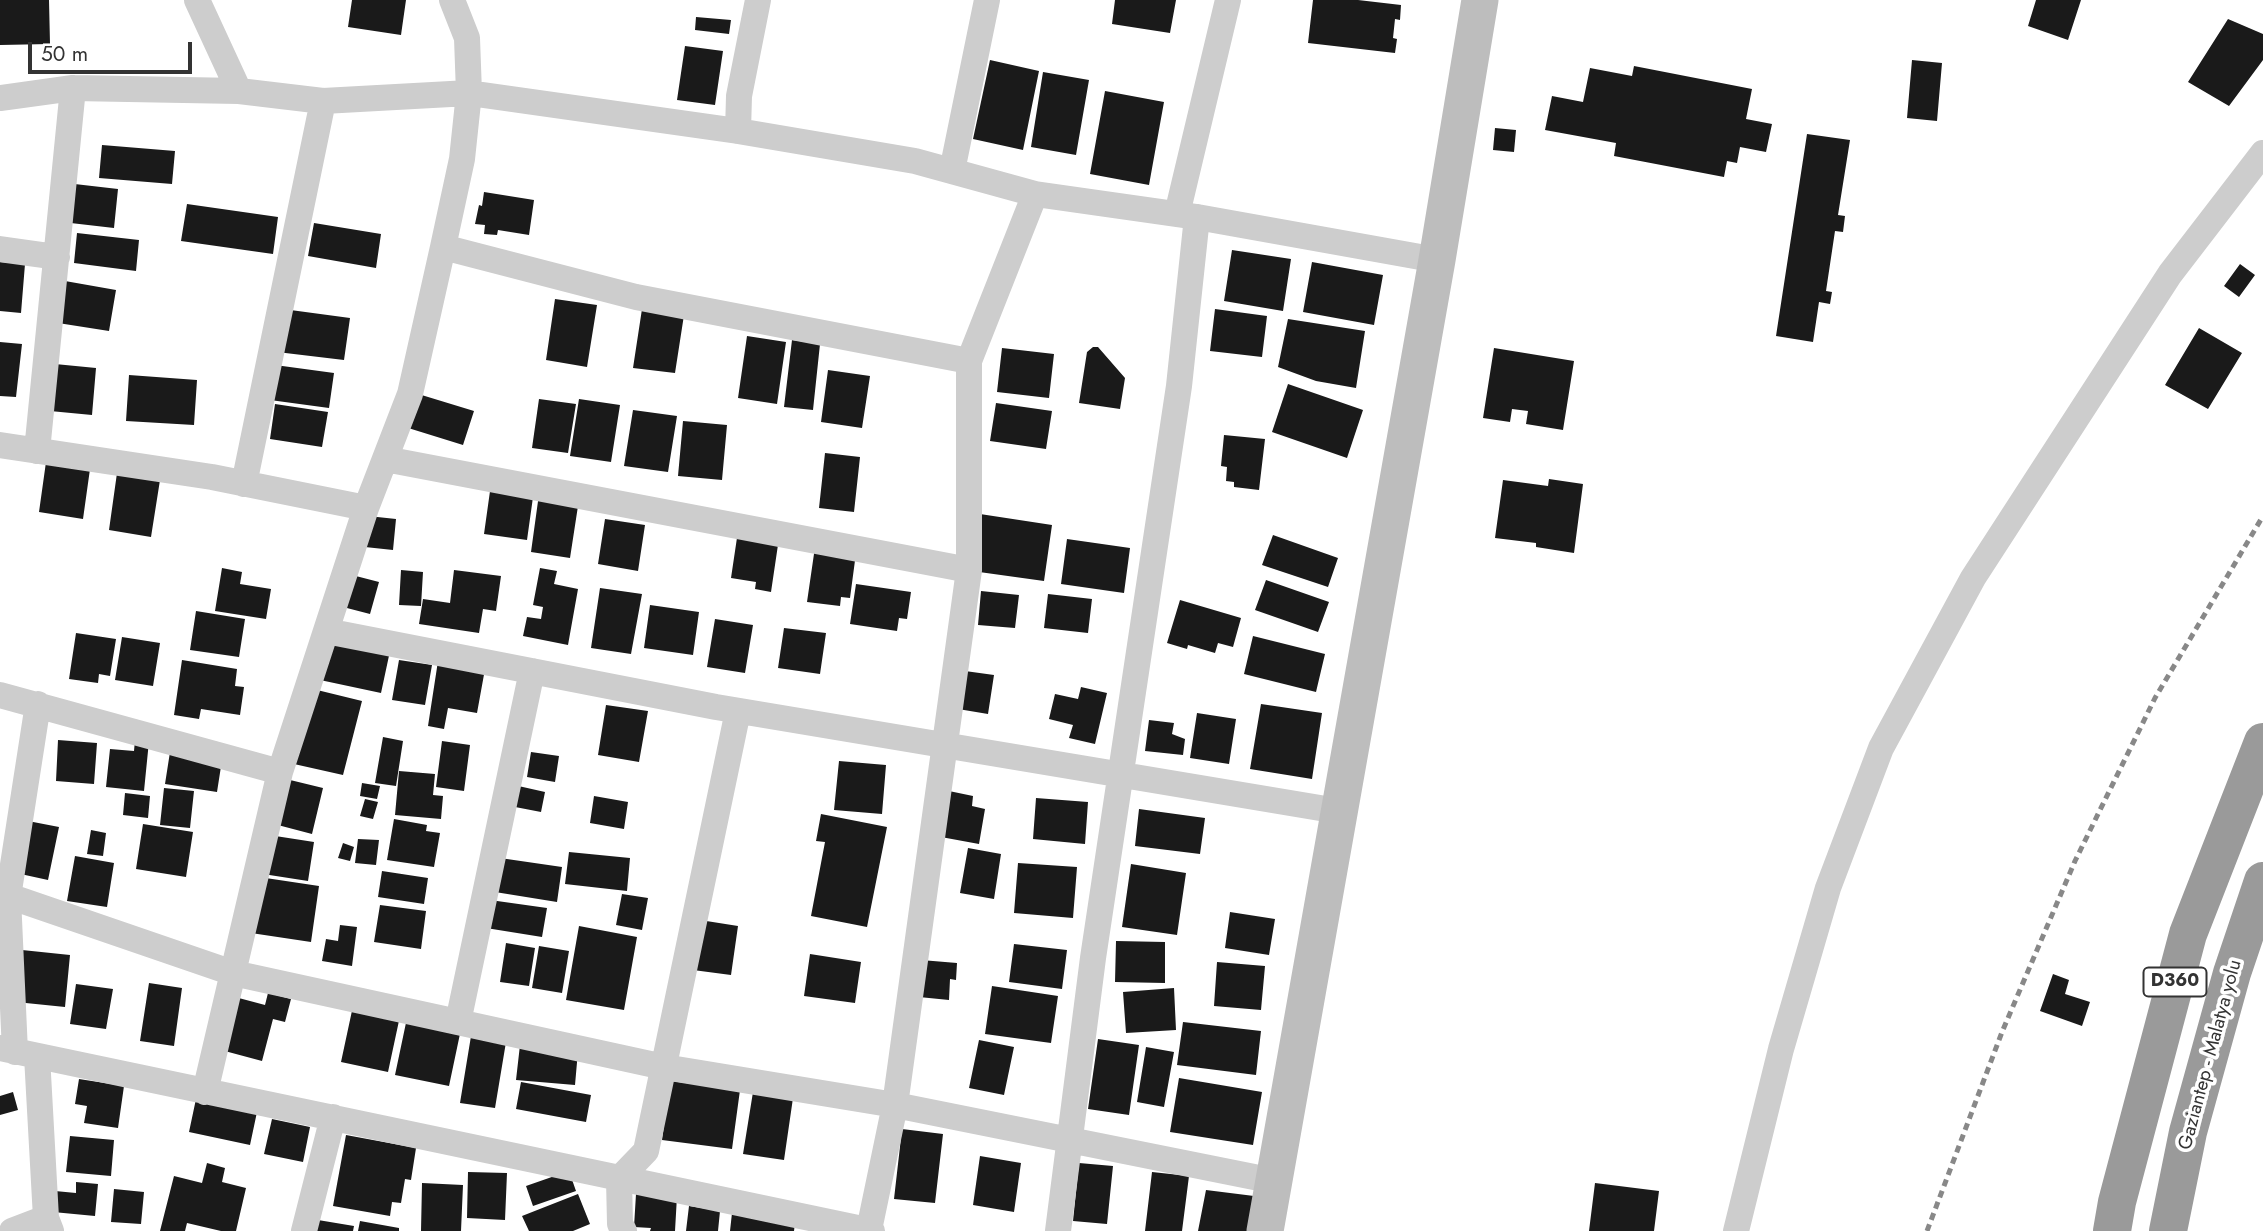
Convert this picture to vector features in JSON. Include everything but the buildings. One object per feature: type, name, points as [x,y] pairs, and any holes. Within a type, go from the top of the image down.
[{"type":"highway","name":"D360","points":[[2112,1231],[2117,1202],[2188,934],[2263,742]]},
{"type":"highway","name":"Gaziantep - Malatya yolu","points":[[2168,1231],[2188,1132],[2232,973],[2263,881]]},
{"type":"street","points":[[197,0],[239,91]]},
{"type":"street","points":[[205,1091],[280,772],[366,508],[410,394],[462,159],[469,93],[467,38],[452,0]]},
{"type":"street","points":[[738,131],[739,96],[758,0]]},
{"type":"street","points":[[952,171],[987,0]]},
{"type":"street","points":[[1058,1231],[1093,958],[1179,387],[1187,215],[1228,0]]},
{"type":"street","points":[[1265,1231],[1437,260],[1479,0]]},
{"type":"street","points":[[37,451],[73,88]]},
{"type":"street","points":[[0,98],[73,88],[239,91],[323,101],[469,93],[738,131],[915,161],[1035,194],[1187,215],[1437,260]]},
{"type":"street","points":[[244,484],[323,101]]},
{"type":"street","points":[[1736,1231],[1781,1049],[1828,888],[1881,748],[1973,578],[2170,274],[2263,153]]},
{"type":"street","points":[[17,1052],[870,1231],[895,1105],[969,570],[969,362],[1035,194]]},
{"type":"street","points":[[443,247],[636,297],[969,362]]},
{"type":"street","points":[[0,249],[57,257]]},
{"type":"street","points":[[0,445],[244,484],[366,508]]},
{"type":"street","points":[[385,459],[969,570]]},
{"type":"street","points":[[326,631],[738,711],[1338,811]]},
{"type":"street","points":[[458,1022],[532,671]]},
{"type":"street","points":[[0,695],[280,772]]},
{"type":"street","points":[[12,1231],[49,1225],[17,1052],[4,895],[38,704]]},
{"type":"street","points":[[624,1231],[621,1223],[619,1179],[646,1151],[738,711]]},
{"type":"street","points":[[4,895],[233,973],[664,1067],[895,1105],[1274,1181]]},
{"type":"street","points":[[304,1231],[333,1117]]},
{"type":"railway","points":[[1927,1231],[2002,1032],[2075,861],[2155,698],[2263,516]]}]
